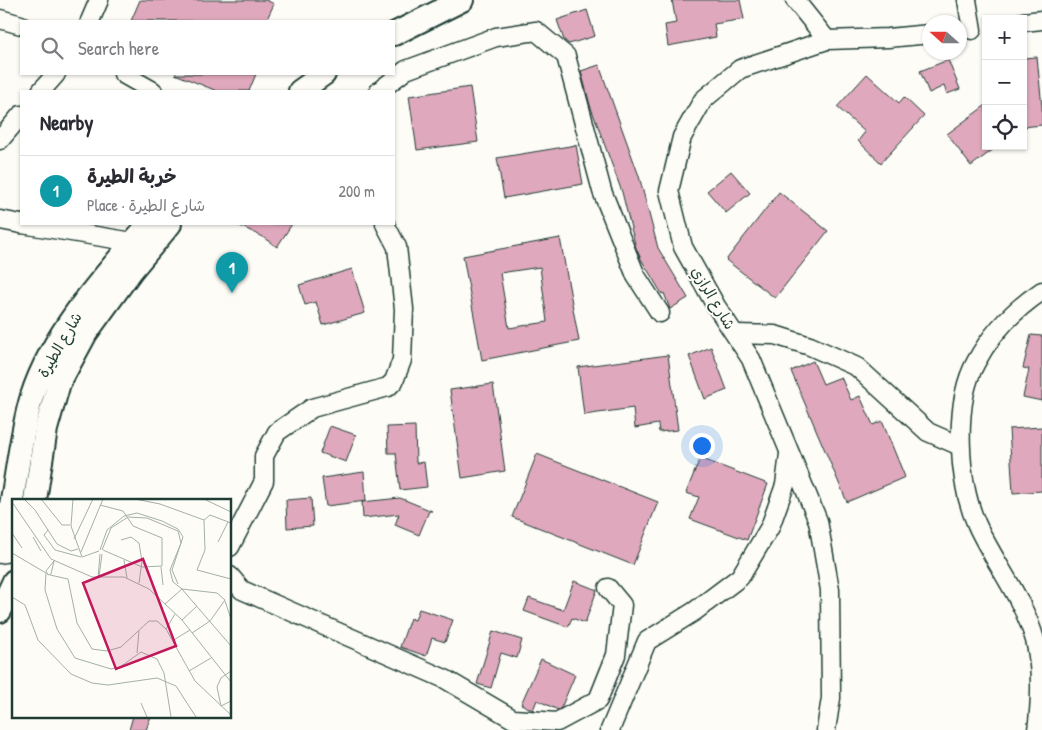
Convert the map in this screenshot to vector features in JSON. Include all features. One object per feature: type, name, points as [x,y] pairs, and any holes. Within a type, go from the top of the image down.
[{"type":"main road","points":[[395,34],[462,0]]},
{"type":"main road","name":"شارع الطيرة","points":[[5,542],[10,506],[7,487],[32,396],[45,363],[69,325],[108,271],[148,225]]},
{"type":"main road","name":"شارع الطيرة","points":[[34,499],[46,430],[59,383],[86,333],[131,271],[169,225]]},
{"type":"main road","points":[[0,611],[12,585]]},
{"type":"street","points":[[90,20],[99,0]]},
{"type":"street","points":[[795,0],[827,40]]},
{"type":"street","points":[[967,0],[972,29]]},
{"type":"street","points":[[0,19],[20,25]]},
{"type":"street","points":[[1027,22],[1042,20]]},
{"type":"street","points":[[381,90],[406,70],[496,36],[536,31],[566,56],[602,191],[636,276],[660,313]]},
{"type":"street","name":"شارع الرازي","points":[[826,730],[831,698],[830,590],[818,521],[751,359],[683,247],[668,191],[682,137],[703,100],[740,69],[827,40],[922,35]]},
{"type":"street","points":[[42,90],[55,75]]},
{"type":"street","points":[[125,75],[151,90]]},
{"type":"street","points":[[0,140],[20,116]]},
{"type":"street","points":[[0,220],[20,224]]},
{"type":"street","points":[[28,225],[133,242]]},
{"type":"street","points":[[231,545],[264,481],[264,456],[277,432],[312,408],[388,387],[394,381],[402,360],[404,309],[398,247],[386,225]]},
{"type":"street","points":[[1037,730],[1041,678],[1035,640],[1022,606],[977,524],[964,486],[960,446],[965,394],[975,363],[996,332],[1025,302],[1042,291]]},
{"type":"street","points":[[735,334],[774,336],[810,346],[857,367],[928,432],[960,446]]},
{"type":"street","points":[[610,730],[647,641],[695,611],[740,576],[770,527],[785,485],[790,451]]},
{"type":"street","points":[[231,577],[242,590],[445,679],[513,719],[557,722],[598,700],[616,655],[622,605],[608,588]]},
{"type":"building","points":[[140,0],[266,0],[274,4],[266,20],[131,20]]},
{"type":"building","points":[[672,0],[740,0],[744,19],[714,24],[716,37],[668,46],[665,25],[676,23]]},
{"type":"building","points":[[587,10],[595,36],[569,44],[564,40],[557,20]]},
{"type":"building","points":[[1037,57],[1042,125],[1027,127],[1027,58]]},
{"type":"building","points":[[948,60],[960,89],[947,94],[944,86],[929,93],[920,71]]},
{"type":"building","points":[[599,65],[639,176],[658,248],[688,298],[670,309],[664,293],[662,294],[636,248],[622,192],[590,105],[581,71]]},
{"type":"building","points":[[867,74],[899,103],[904,97],[924,116],[881,163],[858,141],[865,132],[837,107]]},
{"type":"building","points":[[177,75],[256,75],[249,90],[215,90]]},
{"type":"building","points":[[470,87],[478,142],[417,150],[409,96]]},
{"type":"building","points":[[982,108],[982,150],[993,150],[971,166],[947,134]]},
{"type":"building","points":[[576,145],[583,184],[504,198],[497,158]]},
{"type":"building","points":[[731,171],[750,193],[726,213],[707,191]]},
{"type":"building","points":[[779,192],[828,231],[775,298],[726,260]]},
{"type":"building","points":[[238,225],[291,225],[277,247],[261,236]]},
{"type":"building","points":[[560,238],[579,341],[482,360],[463,256]],"holes":[[[540,267],[547,322],[509,328],[500,273]]]},
{"type":"building","points":[[352,269],[365,313],[323,325],[316,302],[305,305],[299,285]]},
{"type":"building","points":[[1031,335],[1042,336],[1042,401],[1023,397],[1029,369],[1023,368]]},
{"type":"building","points":[[711,347],[727,390],[705,399],[689,356]]},
{"type":"building","points":[[668,355],[678,430],[659,432],[658,424],[635,428],[633,408],[584,415],[578,367]]},
{"type":"building","points":[[813,361],[823,384],[841,377],[851,400],[860,396],[873,425],[882,421],[905,477],[847,502],[791,371]]},
{"type":"building","points":[[493,384],[505,471],[462,478],[450,390]]},
{"type":"building","points":[[330,426],[356,435],[346,462],[320,453]]},
{"type":"building","points":[[415,426],[416,463],[424,462],[427,487],[400,490],[396,453],[388,453],[387,427]]},
{"type":"building","points":[[1042,427],[1042,491],[1013,493],[1009,429]]},
{"type":"building","points":[[537,454],[658,502],[633,565],[512,517]]},
{"type":"building","points":[[700,458],[768,484],[747,540],[690,519],[699,497],[686,493]]},
{"type":"building","points":[[364,472],[366,501],[326,506],[322,478]]},
{"type":"building","points":[[311,498],[313,526],[287,528],[286,500]]},
{"type":"building","points":[[400,498],[432,511],[429,511],[419,535],[395,525],[399,514],[363,518],[362,502]]},
{"type":"building","points":[[574,581],[597,590],[585,623],[572,618],[568,627],[524,611],[529,598],[563,610]]},
{"type":"building","points":[[419,609],[453,620],[445,642],[432,638],[426,656],[400,647],[410,618],[415,620]]},
{"type":"building","points":[[493,631],[522,640],[517,658],[501,653],[491,688],[477,684]]},
{"type":"building","points":[[541,659],[575,675],[561,708],[558,710],[537,700],[533,710],[521,704]]},
{"type":"building","points":[[132,718],[150,718],[146,730],[129,730]]},
{"type":"place","name":"خربة الطيرة","points":[[232,293]]}]
